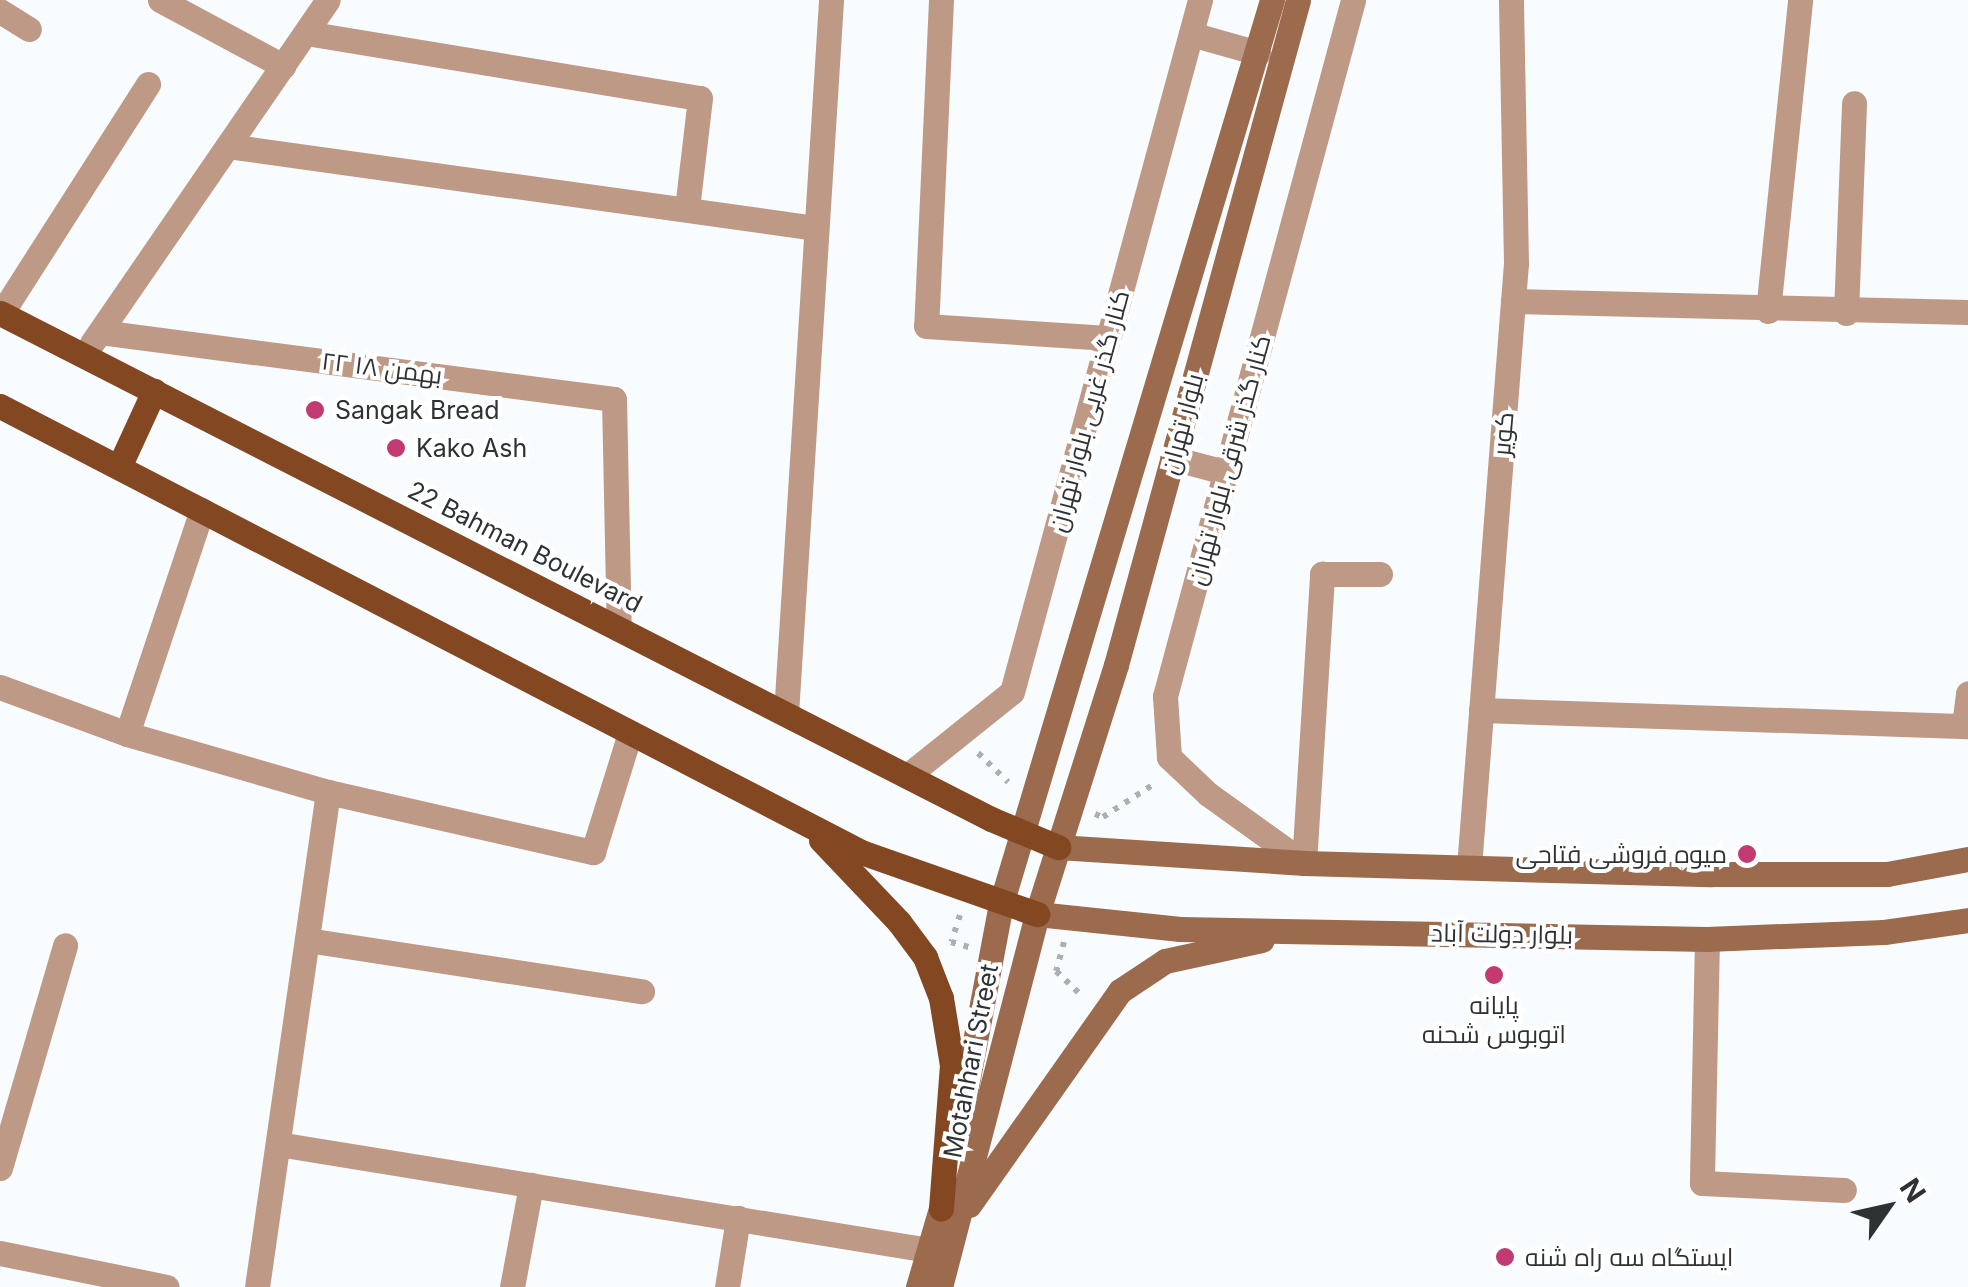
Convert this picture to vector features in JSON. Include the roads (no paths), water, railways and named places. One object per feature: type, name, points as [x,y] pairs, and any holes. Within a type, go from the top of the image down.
[{"type":"main road","name":"بلوار تهران","points":[[1022,834],[1272,0]]},
{"type":"main road","name":"بلوار تهران","points":[[1058,847],[1172,458],[1298,0]]},
{"type":"main road","name":"22 Bahman Boulevard","points":[[1,314],[1022,834],[1058,847]]},
{"type":"main road","points":[[119,466],[154,391]]},
{"type":"main road","points":[[0,406],[860,852],[1037,914]]},
{"type":"main road","points":[[803,822],[899,922],[925,957],[942,998],[952,1065],[951,1213]]},
{"type":"main road","name":"Motahhari Street","points":[[940,1287],[1001,904],[1022,834]]},
{"type":"main road","name":"Motahhari Street","points":[[918,1287],[929,1250],[951,1213],[1058,847]]},
{"type":"main road","points":[[1058,847],[1304,863],[1887,874],[1968,858]]},
{"type":"main road","name":"بلوار دولت آباد","points":[[1037,914],[1180,929],[1707,939],[1884,932],[1965,923]]},
{"type":"main road","points":[[951,1213],[1120,992],[1165,962],[1307,930]]},
{"type":"street","points":[[160,0],[283,66]]},
{"type":"street","points":[[83,356],[328,0]]},
{"type":"street","points":[[786,714],[831,0]]},
{"type":"street","points":[[940,0],[926,326],[1108,338]]},
{"type":"street","name":"کنار گذر غربی بلوار تهران","points":[[907,776],[1012,692],[1200,0]]},
{"type":"street","name":"کنار گذر شرقی بلوار تهران","points":[[1304,863],[1208,794],[1169,757],[1166,696],[1352,0]]},
{"type":"street","name":"کویر","points":[[1469,867],[1514,301],[1511,0]]},
{"type":"street","points":[[1768,311],[1800,0]]},
{"type":"street","points":[[0,11],[29,29]]},
{"type":"street","points":[[306,33],[700,98],[686,209]]},
{"type":"street","points":[[1191,34],[1258,53]]},
{"type":"street","points":[[1,314],[148,84]]},
{"type":"street","points":[[1846,313],[1854,103]]},
{"type":"street","points":[[228,146],[816,228]]},
{"type":"street","points":[[1514,301],[1846,313],[1968,312]]},
{"type":"street","name":"۲۲ بهمن ۱۸","points":[[100,332],[614,399],[619,629]]},
{"type":"street","points":[[1172,458],[1225,472]]},
{"type":"street","points":[[127,734],[202,510]]},
{"type":"street","points":[[1304,863],[1322,574],[1380,574]]},
{"type":"street","points":[[0,687],[127,734],[328,792],[594,852],[630,732]]},
{"type":"street","points":[[1481,710],[1966,726],[1968,693]]},
{"type":"street","points":[[257,1287],[328,792]]},
{"type":"street","points":[[1707,939],[1702,1184],[1844,1190]]},
{"type":"street","points":[[307,940],[642,990]]},
{"type":"street","points":[[2,1154],[65,945]]},
{"type":"street","points":[[278,1144],[929,1250]]},
{"type":"street","points":[[512,1287],[532,1185]]},
{"type":"street","points":[[727,1287],[738,1218]]},
{"type":"street","points":[[0,1252],[166,1287]]},
{"type":"place","name":"Sangak Bread","points":[[315,410]]},
{"type":"place","name":"Kako Ash","points":[[396,448]]},
{"type":"place","name":"میوه فروشی فتاحی","points":[[1747,854]]},
{"type":"place","name":"پایانه اتوبوس شحنه","points":[[1494,975]]},
{"type":"place","name":"ایستگاه سه راه شنه","points":[[1505,1257]]}]
